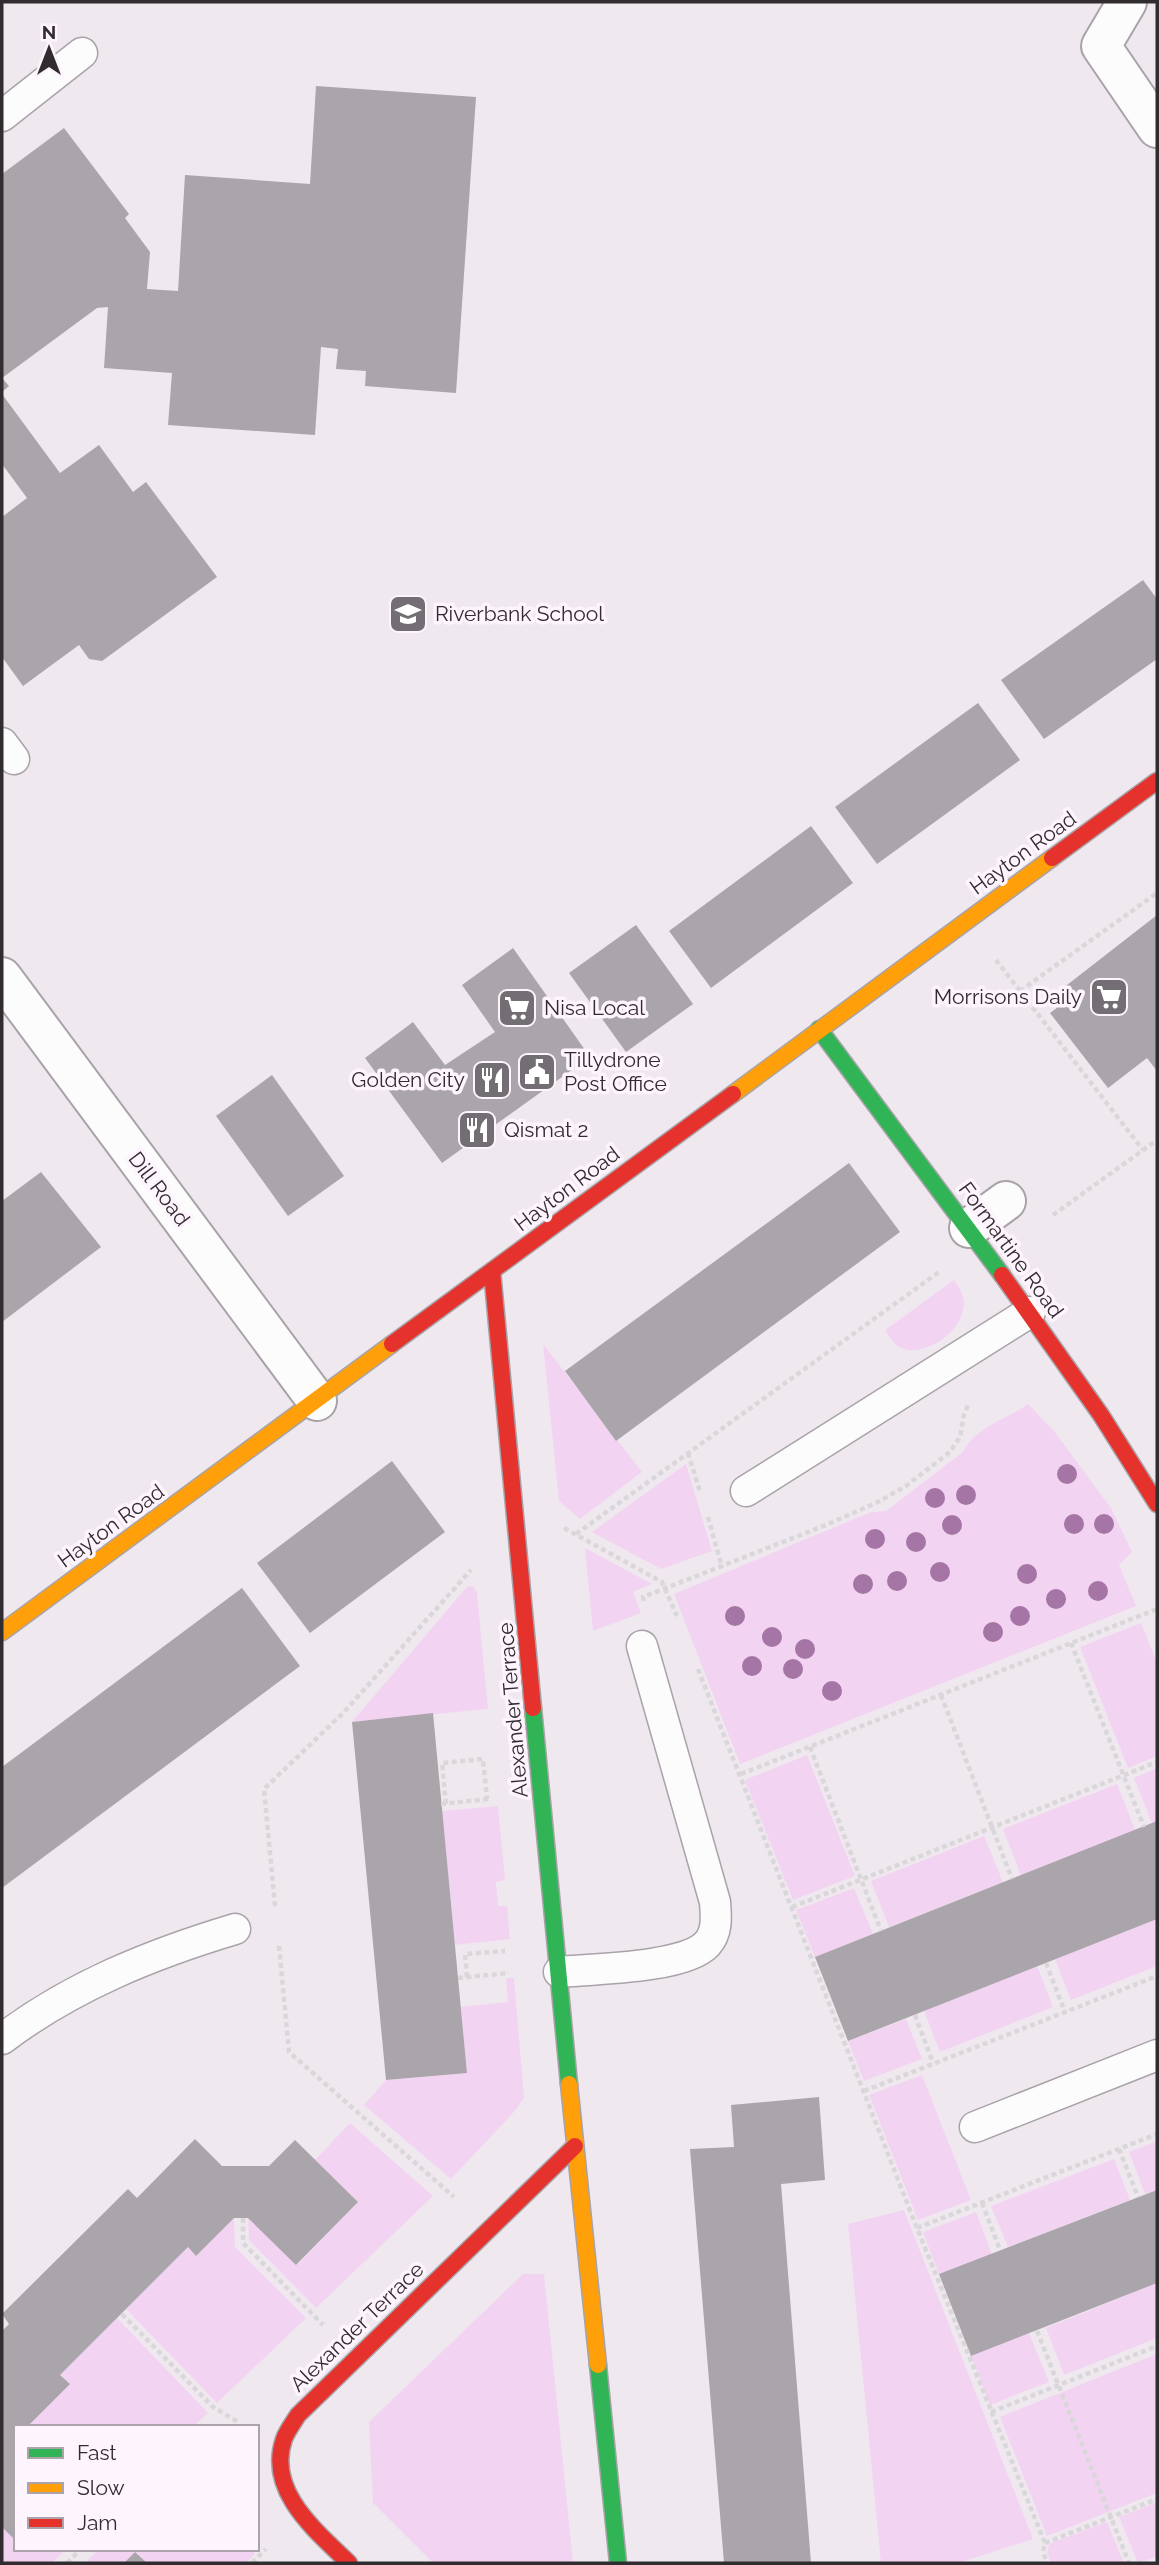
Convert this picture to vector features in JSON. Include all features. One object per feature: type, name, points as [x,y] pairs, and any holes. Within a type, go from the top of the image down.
[{"type":"street","points":[[1127,2],[1101,46],[1157,128]]},
{"type":"street","name":"Hayton Road","points":[[2,1632],[1157,781]]},
{"type":"street","name":"Dill Road","points":[[2,977],[317,1401]]},
{"type":"street","name":"Formartine Road","points":[[819,1029],[993,1259],[1155,1494]]},
{"type":"street","points":[[975,1235],[1006,1202]]},
{"type":"street","name":"Alexander Terrace","points":[[492,1270],[575,2146],[618,2563]]},
{"type":"street","name":"Alexander Terrace","points":[[349,2563],[300,2515],[288,2496],[281,2472],[280,2446],[287,2429],[356,2358],[575,2146]]},
{"type":"lane","points":[[2,116],[82,53]]},
{"type":"lane","points":[[746,1491],[1030,1312]]},
{"type":"lane","points":[[559,1972],[664,1962],[691,1955],[708,1943],[716,1924],[715,1902],[642,1646]]},
{"type":"lane","points":[[2,2039],[56,2002],[119,1970],[176,1947],[235,1929]]},
{"type":"lane","points":[[975,2127],[1157,2055]]},
{"type":"path","points":[[1020,991],[1157,893]]},
{"type":"path","points":[[999,963],[1143,1150]]},
{"type":"path","points":[[993,1259],[1157,1140]]},
{"type":"path","points":[[576,1534],[975,1235]]},
{"type":"path","points":[[648,1596],[826,1525],[878,1502],[906,1486],[950,1452],[960,1437],[964,1415],[971,1399]]},
{"type":"path","points":[[514,1501],[662,1582],[681,1626]]},
{"type":"path","points":[[275,1908],[264,1789],[343,1713],[516,1520]]},
{"type":"path","points":[[741,1774],[1157,1609]]},
{"type":"path","points":[[1071,1643],[1144,1827]]},
{"type":"path","points":[[696,1663],[917,2228],[1045,2543],[1042,2551],[1047,2563]]},
{"type":"path","points":[[941,1695],[1012,1878]]},
{"type":"path","points":[[810,1747],[881,1931]]},
{"type":"path","points":[[456,1802],[444,1804],[442,1763],[484,1759],[487,1799]]},
{"type":"path","points":[[792,1907],[1157,1762]]},
{"type":"path","points":[[278,1935],[289,2052],[490,2228]]},
{"type":"path","points":[[467,1977],[465,1954],[505,1950],[507,1973]]},
{"type":"path","points":[[1046,1963],[1065,2012]]},
{"type":"path","points":[[458,1978],[486,1975]]},
{"type":"path","points":[[864,2091],[1157,1976]]},
{"type":"path","points":[[915,2015],[933,2063]]},
{"type":"path","points":[[917,2228],[1157,2134]]},
{"type":"path","points":[[1119,2149],[1138,2197]]},
{"type":"path","points":[[982,2203],[1000,2250]]},
{"type":"path","points":[[243,2218],[243,2243],[356,2358]]},
{"type":"path","points":[[122,2314],[213,2407],[243,2425]]},
{"type":"path","points":[[1037,2330],[1129,2563]]},
{"type":"path","points":[[991,2412],[1157,2346]]},
{"type":"path","points":[[1045,2543],[1157,2499]]},
{"type":"path","points":[[67,2563],[80,2551]]},
{"type":"shaded area","points":[[954,1280],[964,1302],[955,1328],[928,1347],[908,1350],[899,1347],[885,1330]]},
{"type":"shaded area","points":[[543,1344],[642,1472],[580,1519],[559,1501]]},
{"type":"shaded area","points":[[1028,1404],[1054,1431],[1111,1508],[1132,1552],[1119,1565],[1136,1606],[740,1764],[674,1594],[871,1512],[886,1511],[963,1452],[983,1430]]},
{"type":"shaded area","points":[[686,1464],[712,1551],[661,1569],[592,1532]]},
{"type":"shaded area","points":[[585,1548],[652,1584],[633,1592],[641,1613],[593,1631]]},
{"type":"shaded area","points":[[474,1587],[477,1593],[488,1709],[352,1722],[466,1588]]},
{"type":"shaded area","points":[[1141,1623],[1157,1663],[1157,1756],[1128,1768],[1080,1647]]},
{"type":"shaded area","points":[[807,1755],[855,1876],[793,1900],[745,1780]]},
{"type":"shaded area","points":[[1157,1768],[1157,1821],[1152,1823],[1134,1778]]},
{"type":"shaded area","points":[[1117,1784],[1135,1830],[1021,1876],[1003,1829]]},
{"type":"shaded area","points":[[498,1806],[505,1880],[496,1882],[498,1906],[507,1906],[510,1939],[455,1945],[442,1811]]},
{"type":"shaded area","points":[[984,1836],[1003,1882],[889,1927],[871,1881]]},
{"type":"shaded area","points":[[854,1888],[873,1934],[815,1957],[796,1910]]},
{"type":"shaded area","points":[[1157,1919],[1157,1966],[1071,2000],[1055,1959]]},
{"type":"shaded area","points":[[1037,1966],[1053,2007],[940,2052],[924,2011]]},
{"type":"shaded area","points":[[506,1978],[514,1978],[524,2098],[451,2179],[364,2105],[386,2080],[467,2073],[461,2007],[508,2002]]},
{"type":"shaded area","points":[[906,2019],[922,2059],[864,2081],[848,2041]]},
{"type":"shaded area","points":[[922,2075],[971,2200],[918,2220],[869,2095]]},
{"type":"shaded area","points":[[350,2123],[433,2196],[316,2308],[249,2240],[248,2218],[297,2265],[358,2202],[315,2160]]},
{"type":"shaded area","points":[[1157,2141],[1157,2190],[1145,2194],[1129,2152]]},
{"type":"shaded area","points":[[1114,2159],[1130,2200],[1008,2247],[991,2206]]},
{"type":"shaded area","points":[[904,2210],[1033,2539],[959,2563],[881,2563],[848,2224]]},
{"type":"shaded area","points":[[976,2212],[992,2254],[939,2274],[923,2232]]},
{"type":"shaded area","points":[[234,2218],[235,2247],[306,2318],[217,2403],[126,2309],[188,2247],[195,2255]]},
{"type":"shaded area","points":[[523,2274],[544,2274],[573,2563],[433,2563],[373,2503],[369,2422]]},
{"type":"shaded area","points":[[1157,2283],[1157,2338],[1064,2375],[1046,2328]]},
{"type":"shaded area","points":[[117,2318],[208,2413],[195,2425],[30,2424],[69,2383],[60,2375]]},
{"type":"shaded area","points":[[1029,2333],[1049,2382],[990,2405],[971,2356]]},
{"type":"shaded area","points":[[1157,2354],[1157,2493],[1047,2536],[1000,2417]]},
{"type":"shaded area","points":[[1157,2502],[1157,2557],[1138,2563],[1119,2517]]},
{"type":"shaded area","points":[[1107,2522],[1124,2563],[1051,2563],[1047,2553],[1049,2544]]},
{"type":"shaded area","points":[[2,2527],[14,2538],[14,2551],[64,2551],[52,2563],[2,2563]]},
{"type":"shaded area","points":[[97,2551],[253,2551],[255,2554],[246,2563],[147,2563],[135,2552],[124,2563],[85,2563]]},
{"type":"building","points":[[316,86],[476,97],[456,393],[365,386],[366,371],[336,369],[338,349],[321,347],[315,435],[168,425],[172,373],[104,368],[108,307],[97,308],[2,378],[2,174],[64,128],[129,214],[125,218],[150,252],[147,289],[178,291],[185,175],[310,184]]},
{"type":"building","points":[[2,378],[9,386],[2,392]]},
{"type":"building","points":[[2,394],[60,473],[99,445],[133,492],[146,482],[217,577],[102,661],[89,659],[79,645],[23,686],[2,657],[2,517],[27,498],[2,464]]},
{"type":"building","points":[[1143,580],[1157,599],[1157,659],[1044,739],[1001,680]]},
{"type":"building","points":[[978,703],[1020,760],[877,864],[835,807]]},
{"type":"building","points":[[811,826],[853,883],[711,988],[669,931]]},
{"type":"building","name":"Morrisons Daily","points":[[1157,915],[1157,1071],[1147,1058],[1108,1088],[1050,1013],[1065,1002],[1058,992]]},
{"type":"building","points":[[636,925],[693,1004],[626,1052],[569,973]]},
{"type":"building","points":[[513,948],[590,1057],[442,1163],[365,1058],[413,1022],[445,1065],[495,1032],[462,985]]},
{"type":"building","points":[[272,1075],[344,1176],[288,1216],[216,1116]]},
{"type":"building","points":[[849,1163],[900,1232],[616,1441],[565,1371]]},
{"type":"building","points":[[41,1172],[101,1247],[2,1322],[2,1201]]},
{"type":"building","points":[[392,1461],[445,1532],[310,1633],[257,1563]]},
{"type":"building","points":[[242,1588],[300,1666],[2,1888],[2,1767]]},
{"type":"building","points":[[433,1713],[467,2073],[386,2080],[352,1722]]},
{"type":"building","points":[[1157,1821],[1157,1919],[848,2041],[815,1957]]},
{"type":"building","points":[[819,2097],[825,2180],[781,2184],[811,2563],[724,2563],[690,2149],[734,2147],[731,2105]]},
{"type":"building","points":[[195,2139],[222,2166],[269,2166],[295,2140],[358,2202],[296,2265],[248,2218],[234,2218],[196,2256],[188,2247],[60,2375],[70,2384],[30,2425],[14,2425],[14,2539],[2,2527],[2,2331],[9,2324],[2,2314],[128,2189],[137,2198]]},
{"type":"building","points":[[1157,2190],[1157,2283],[971,2356],[939,2274]]},
{"type":"building","points":[[135,2552],[147,2563],[124,2563]]},
{"type":"traffic: fast","points":[[819,1029],[1002,1275]]},
{"type":"traffic: fast","points":[[533,1708],[569,2084]]},
{"type":"traffic: fast","points":[[598,2365],[618,2563]]},
{"type":"traffic: slow","points":[[733,1094],[1052,858]]},
{"type":"traffic: slow","points":[[2,1632],[392,1344]]},
{"type":"traffic: slow","points":[[569,2084],[598,2365]]},
{"type":"traffic: jam","points":[[1052,858],[1157,781]]},
{"type":"traffic: jam","points":[[392,1344],[733,1094]]},
{"type":"traffic: jam","points":[[492,1271],[533,1708]]},
{"type":"traffic: jam","points":[[1002,1275],[1101,1415],[1157,1504]]},
{"type":"traffic: jam","points":[[349,2563],[309,2523],[288,2493],[280,2458],[287,2433],[298,2415],[575,2146]]},
{"type":"place","name":"Riverbank School","points":[[408,614]]},
{"type":"place","name":"Morrisons Daily","points":[[1109,997]]},
{"type":"place","name":"Nisa Local","points":[[517,1008]]},
{"type":"place","name":"Tillydrone Post Office","points":[[537,1072]]},
{"type":"place","name":"Golden City","points":[[492,1080]]},
{"type":"place","name":"Qismat 2","points":[[477,1130]]}]
